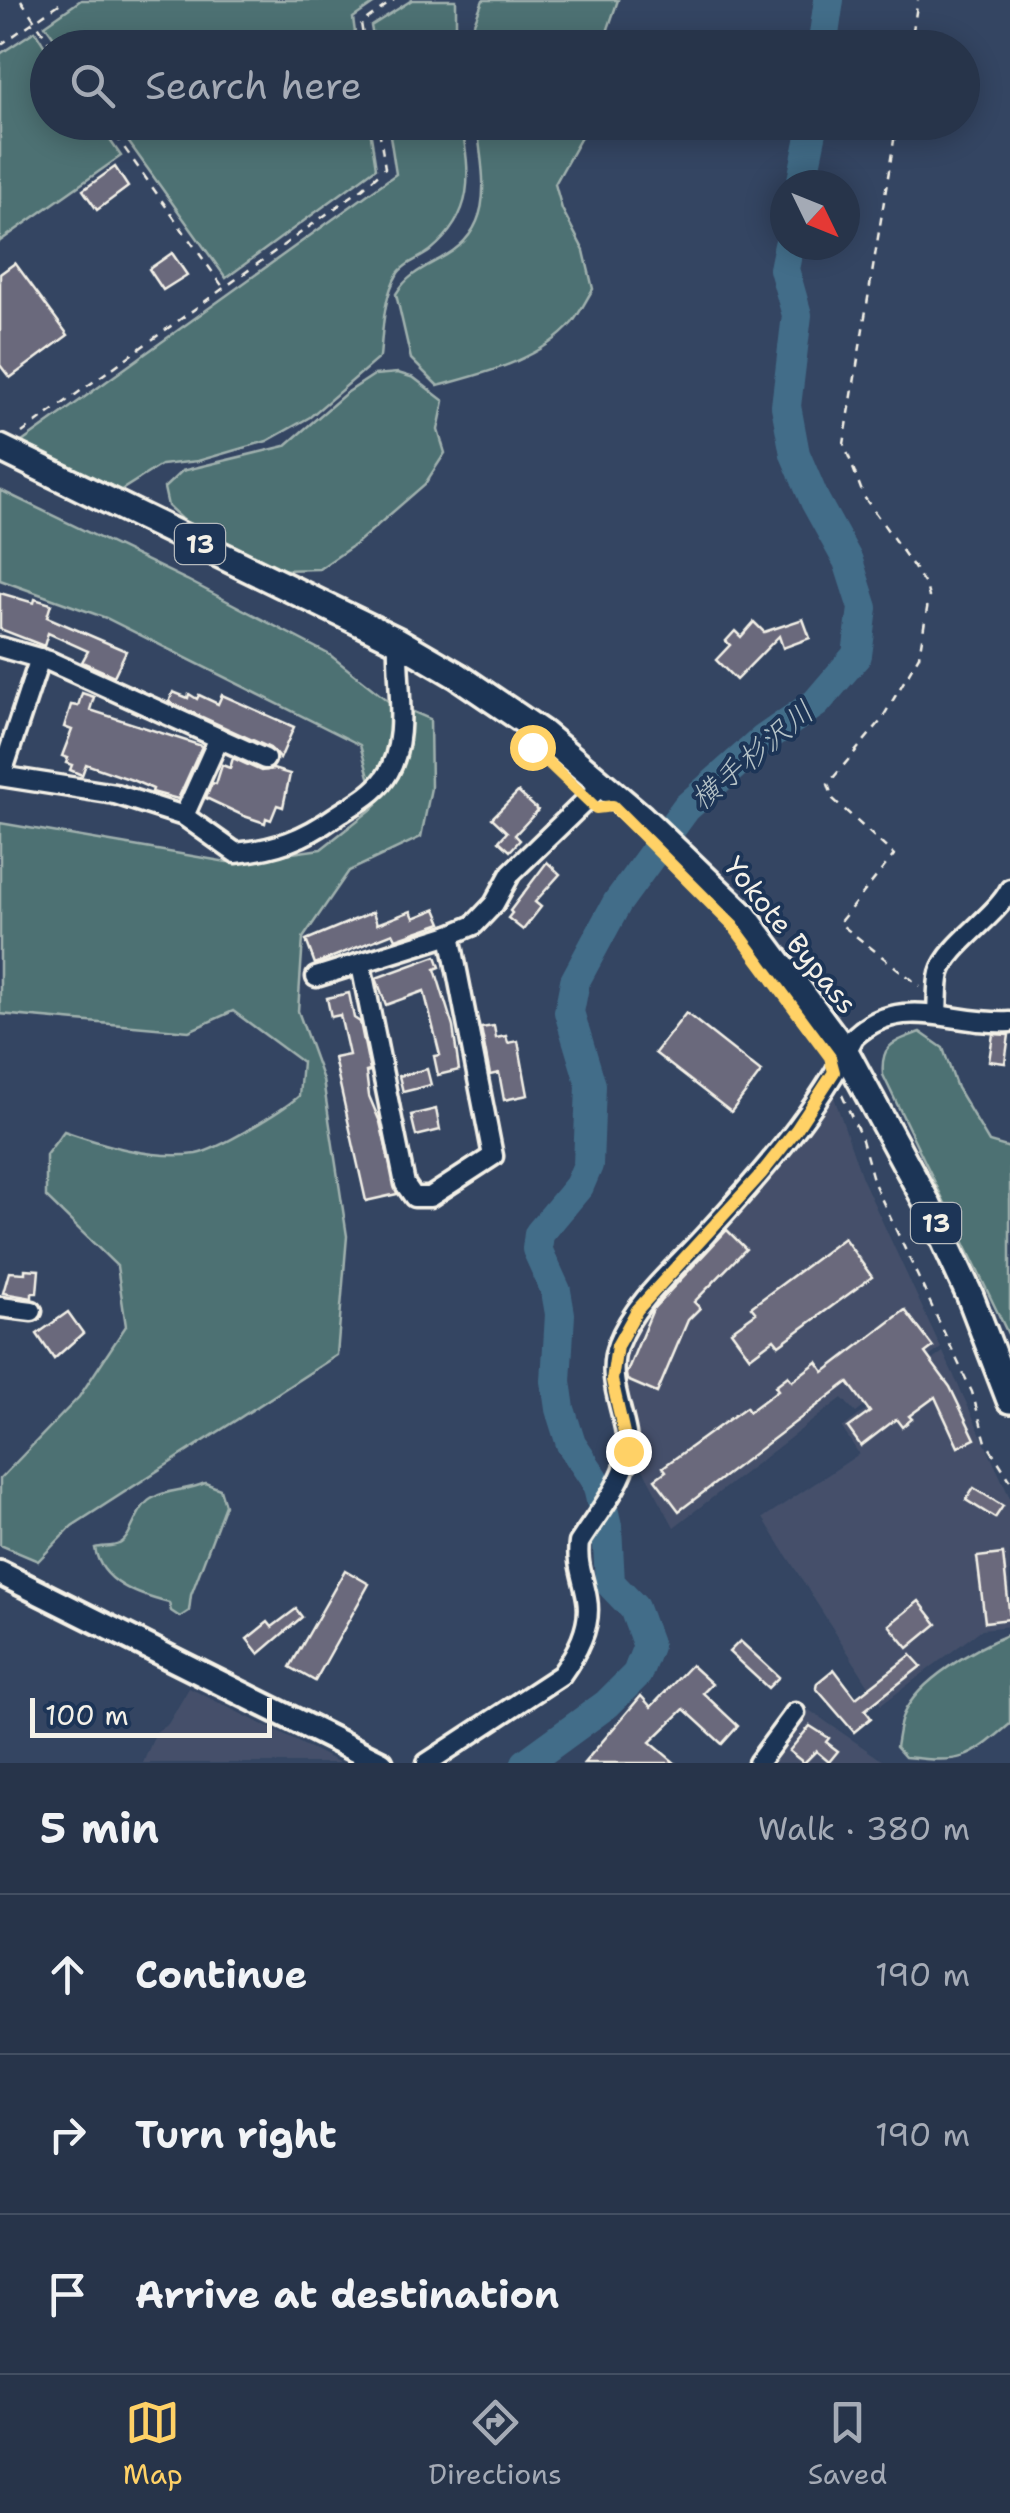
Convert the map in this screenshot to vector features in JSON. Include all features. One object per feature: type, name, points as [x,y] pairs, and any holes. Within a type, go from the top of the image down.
[{"type":"highway","name":"Yokote Bypass","points":[[0,448],[398,641],[542,733],[642,816],[744,916],[840,1062],[927,1203],[970,1296],[1010,1400]]},
{"type":"main road","points":[[0,1573],[368,1760]]},
{"type":"street","points":[[40,658],[0,776],[115,794],[184,816],[236,853],[273,849],[310,834],[364,798],[386,778],[394,755],[401,704],[398,641]]},
{"type":"street","points":[[0,647],[40,658],[265,759]]},
{"type":"street","points":[[184,816],[220,738]]},
{"type":"street","points":[[316,977],[474,925],[494,904],[510,873],[603,784]]},
{"type":"street","points":[[938,1005],[941,970],[1003,902],[1010,888]]},
{"type":"street","points":[[361,965],[405,1184],[414,1197],[430,1197],[493,1156],[450,935]]},
{"type":"street","points":[[427,1763],[561,1676],[576,1654],[585,1630],[588,1604],[577,1554],[579,1543],[625,1470],[628,1451],[612,1380],[617,1346],[637,1310],[761,1174],[796,1130],[854,1036],[866,1025],[899,1012],[938,1005],[992,1024],[1010,1022]]},
{"type":"street","points":[[0,1307],[32,1310]]},
{"type":"street","points":[[758,1763],[794,1713]]},
{"type":"path","points":[[21,0],[42,30]]},
{"type":"path","points":[[0,45],[65,0]]},
{"type":"path","points":[[362,30],[361,22],[394,0]]},
{"type":"path","points":[[913,30],[918,0]]},
{"type":"path","points":[[119,140],[224,288]]},
{"type":"path","points":[[0,448],[362,188],[386,168],[381,140]]},
{"type":"path","points":[[894,140],[844,444],[864,496],[919,574],[929,597],[919,656],[880,722],[832,777],[828,790],[894,855],[839,923],[938,1005]]},
{"type":"path","points":[[840,1062],[874,1183],[972,1392],[986,1442],[1010,1480]]},
{"type":"shaded area","points":[[832,1091],[862,1178],[941,1348],[856,1413],[842,1398],[674,1527],[643,1469],[621,1362],[649,1305]]},
{"type":"shaded area","points":[[943,1352],[1010,1498],[1010,1626],[982,1629],[881,1705],[763,1518],[859,1454],[842,1428]]},
{"type":"shaded area","points":[[189,1688],[340,1763],[143,1763],[156,1732],[168,1724]]},
{"type":"shaded area","points":[[809,1710],[886,1763],[771,1763]]},
{"type":"green space","points":[[81,0],[379,0],[353,18],[355,30],[49,30],[45,25]]},
{"type":"green space","points":[[412,0],[456,0],[456,30],[372,30],[371,26]]},
{"type":"green space","points":[[483,0],[618,0],[608,30],[474,30]]},
{"type":"green space","points":[[30,34],[30,140],[110,140],[121,156],[0,241],[0,54]]},
{"type":"green space","points":[[127,140],[372,140],[376,168],[226,278]]},
{"type":"green space","points":[[391,140],[464,140],[466,193],[455,223],[430,251],[398,273],[384,314],[380,357],[310,417],[267,441],[198,461],[161,465],[118,492],[15,447],[396,174]]},
{"type":"green space","points":[[479,140],[580,140],[555,184],[562,209],[584,251],[593,289],[572,323],[544,347],[510,364],[438,386],[411,359],[396,294],[411,276],[445,256],[473,229],[480,214],[483,179]]},
{"type":"green space","points":[[398,373],[414,378],[444,401],[438,430],[445,453],[425,484],[357,543],[319,569],[281,570],[191,527],[168,506],[164,488],[182,471],[285,446],[345,394],[374,375]]},
{"type":"green space","points":[[0,490],[187,580],[330,655],[388,701],[430,719],[431,788],[421,837],[349,871],[303,938],[298,1011],[323,1080],[347,1236],[337,1355],[72,1526],[38,1561],[0,1545],[0,1479],[79,1397],[126,1326],[117,1266],[46,1197],[46,1155],[64,1131],[146,1153],[180,1155],[206,1151],[299,1096],[302,1062],[233,1011],[189,1031],[0,1014],[0,823],[227,862],[321,849],[377,805],[360,745],[106,618],[0,580]]},
{"type":"green space","points":[[920,1032],[943,1048],[957,1088],[989,1142],[1010,1148],[1010,1338],[883,1075],[887,1050]]},
{"type":"green space","points":[[205,1483],[220,1489],[225,1505],[191,1595],[189,1611],[180,1617],[171,1611],[169,1603],[145,1596],[113,1579],[95,1548],[123,1541],[151,1499]]},
{"type":"green space","points":[[1010,1634],[1010,1724],[963,1757],[905,1757],[896,1747],[910,1702],[934,1678]]},
{"type":"building","points":[[115,167],[128,187],[97,210],[83,190]]},
{"type":"building","points":[[172,253],[187,275],[163,290],[149,269]]},
{"type":"building","points":[[15,263],[68,335],[10,378],[0,365],[0,274]]},
{"type":"building","points":[[0,593],[51,604],[47,617],[126,651],[114,676],[82,662],[88,651],[48,633],[44,646],[0,629]]},
{"type":"building","points":[[803,619],[810,638],[783,648],[779,636],[736,680],[716,660],[730,645],[726,641],[735,631],[741,637],[754,622],[764,632]]},
{"type":"building","points":[[173,692],[188,698],[189,694],[197,699],[199,695],[218,704],[222,695],[294,727],[280,759],[270,748],[169,702]]},
{"type":"building","points":[[82,693],[94,697],[90,710],[202,746],[178,799],[86,764],[82,775],[70,770],[68,758],[62,756],[72,730],[64,727],[71,705],[78,706]]},
{"type":"building","points":[[233,758],[261,771],[273,769],[290,774],[283,807],[277,805],[271,820],[266,818],[265,823],[244,816],[206,798],[222,765],[230,768]]},
{"type":"building","points":[[518,792],[538,810],[515,835],[520,840],[510,851],[499,841],[507,832],[492,818]]},
{"type":"building","points":[[547,862],[560,874],[535,902],[541,907],[523,930],[508,918],[510,911]]},
{"type":"building","points":[[436,909],[442,923],[396,939],[393,933],[315,964],[306,940],[373,912],[377,924],[411,911],[414,918]]},
{"type":"building","points":[[436,956],[440,967],[435,969],[453,1027],[459,1070],[438,1075],[434,1056],[440,1055],[424,991],[386,1005],[376,978]]},
{"type":"building","points":[[349,993],[354,1018],[360,1022],[370,1071],[366,1072],[369,1096],[380,1122],[397,1194],[366,1201],[334,1058],[349,1055],[340,1015],[331,1017],[327,998]]},
{"type":"building","points":[[686,1013],[761,1072],[731,1112],[655,1053]]},
{"type":"building","points":[[494,1026],[496,1038],[506,1036],[508,1043],[518,1041],[528,1095],[504,1100],[499,1073],[490,1075],[481,1028]]},
{"type":"building","points":[[993,1034],[1009,1035],[1005,1063],[989,1061]]},
{"type":"building","points":[[427,1069],[431,1085],[403,1092],[399,1076]]},
{"type":"building","points":[[436,1109],[440,1130],[416,1136],[411,1115]]},
{"type":"building","points":[[727,1230],[746,1249],[694,1302],[700,1308],[688,1320],[657,1393],[627,1380],[626,1374],[653,1309]]},
{"type":"building","points":[[844,1238],[872,1277],[779,1345],[774,1339],[750,1357],[731,1331],[756,1313],[751,1307]]},
{"type":"building","points":[[25,1269],[39,1270],[37,1293],[32,1293],[32,1298],[3,1293],[9,1272],[25,1273]]},
{"type":"building","points":[[905,1310],[933,1347],[925,1353],[950,1387],[975,1439],[958,1447],[935,1397],[909,1416],[912,1419],[902,1427],[896,1419],[861,1446],[848,1428],[870,1412],[848,1382],[679,1511],[655,1479],[666,1471],[663,1467],[746,1407],[749,1412],[778,1390],[775,1386],[788,1376],[792,1381],[817,1362],[824,1372]]},
{"type":"building","points":[[68,1312],[83,1333],[54,1359],[37,1334]]},
{"type":"building","points":[[974,1488],[1003,1506],[995,1518],[966,1500]]},
{"type":"building","points":[[1003,1554],[1010,1619],[985,1622],[977,1557]]},
{"type":"building","points":[[345,1570],[369,1584],[315,1681],[290,1667]]},
{"type":"building","points":[[919,1601],[937,1624],[908,1648],[889,1625]]},
{"type":"building","points":[[296,1609],[302,1617],[259,1654],[247,1639],[268,1622],[272,1627]]},
{"type":"building","points":[[740,1641],[779,1677],[768,1688],[729,1652]]},
{"type":"building","points":[[911,1655],[921,1666],[865,1710],[871,1718],[854,1732],[816,1688],[834,1669],[856,1698]]},
{"type":"building","points":[[691,1665],[712,1684],[703,1693],[738,1726],[722,1744],[684,1709],[650,1742],[675,1763],[584,1763],[641,1696],[651,1707]]},
{"type":"building","points":[[810,1726],[829,1738],[826,1742],[838,1751],[829,1762],[816,1751],[804,1763],[789,1751]]},
{"type":"waterway","name":"横手杉沢川","points":[[825,30],[829,0]]},
{"type":"waterway","name":"横手杉沢川","points":[[804,170],[810,140]]},
{"type":"waterway","name":"横手杉沢川","points":[[526,1763],[607,1704],[637,1674],[648,1646],[634,1608],[610,1583],[607,1526],[597,1483],[571,1444],[560,1409],[556,1381],[560,1314],[556,1291],[537,1249],[539,1234],[579,1186],[588,1165],[591,1085],[569,1012],[575,981],[617,903],[686,808],[764,739],[816,703],[857,655],[863,608],[848,561],[795,454],[786,406],[797,315],[784,269],[786,260]]},
{"type":"route","points":[[532,747],[596,808],[613,806],[733,926],[830,1057],[834,1072],[761,1174],[637,1310],[617,1346],[612,1380],[628,1451]]}]
